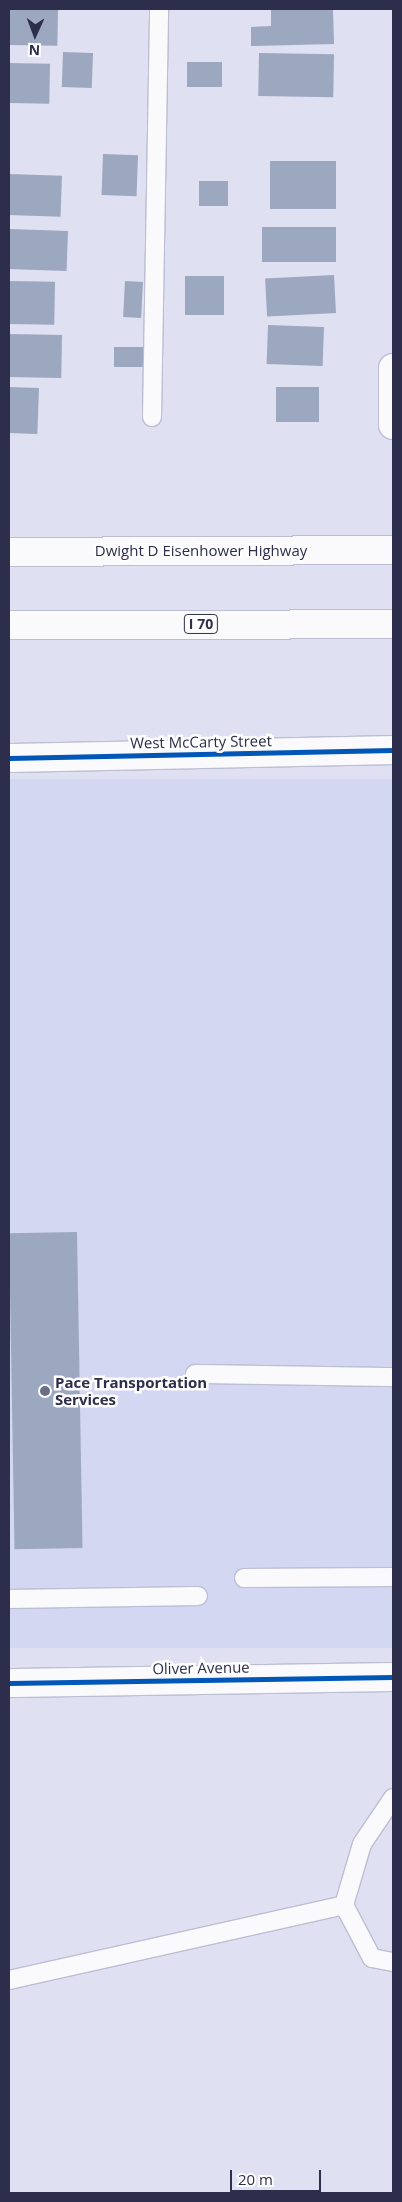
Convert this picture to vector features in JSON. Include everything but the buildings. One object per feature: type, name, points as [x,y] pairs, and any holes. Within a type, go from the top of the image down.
[{"type":"main road","points":[[392,425],[393,368]]},
{"type":"main road","name":"Dwight D Eisenhower Highway","points":[[9,552],[393,550]]},
{"type":"main road","name":"I 70","points":[[9,625],[393,624]]},
{"type":"main road","name":"West McCarty Street","points":[[9,758],[393,750]]},
{"type":"main road","name":"Oliver Avenue","points":[[9,1683],[393,1677]]},
{"type":"lane","points":[[152,417],[159,9]]},
{"type":"lane","points":[[195,1374],[393,1377]]},
{"type":"lane","points":[[244,1578],[393,1577]]},
{"type":"lane","points":[[9,1599],[198,1596]]},
{"type":"lane","points":[[393,1798],[362,1844],[344,1905],[372,1958],[393,1962]]},
{"type":"lane","points":[[9,1980],[344,1905]]},
{"type":"shaded area","points":[[9,779],[393,779],[393,1648],[9,1648]]},
{"type":"cycle path","points":[[9,758],[393,750]]},
{"type":"cycle path","points":[[9,1683],[393,1677]]},
{"type":"place","name":"Pace Transportation Services","points":[[45,1391]]}]
